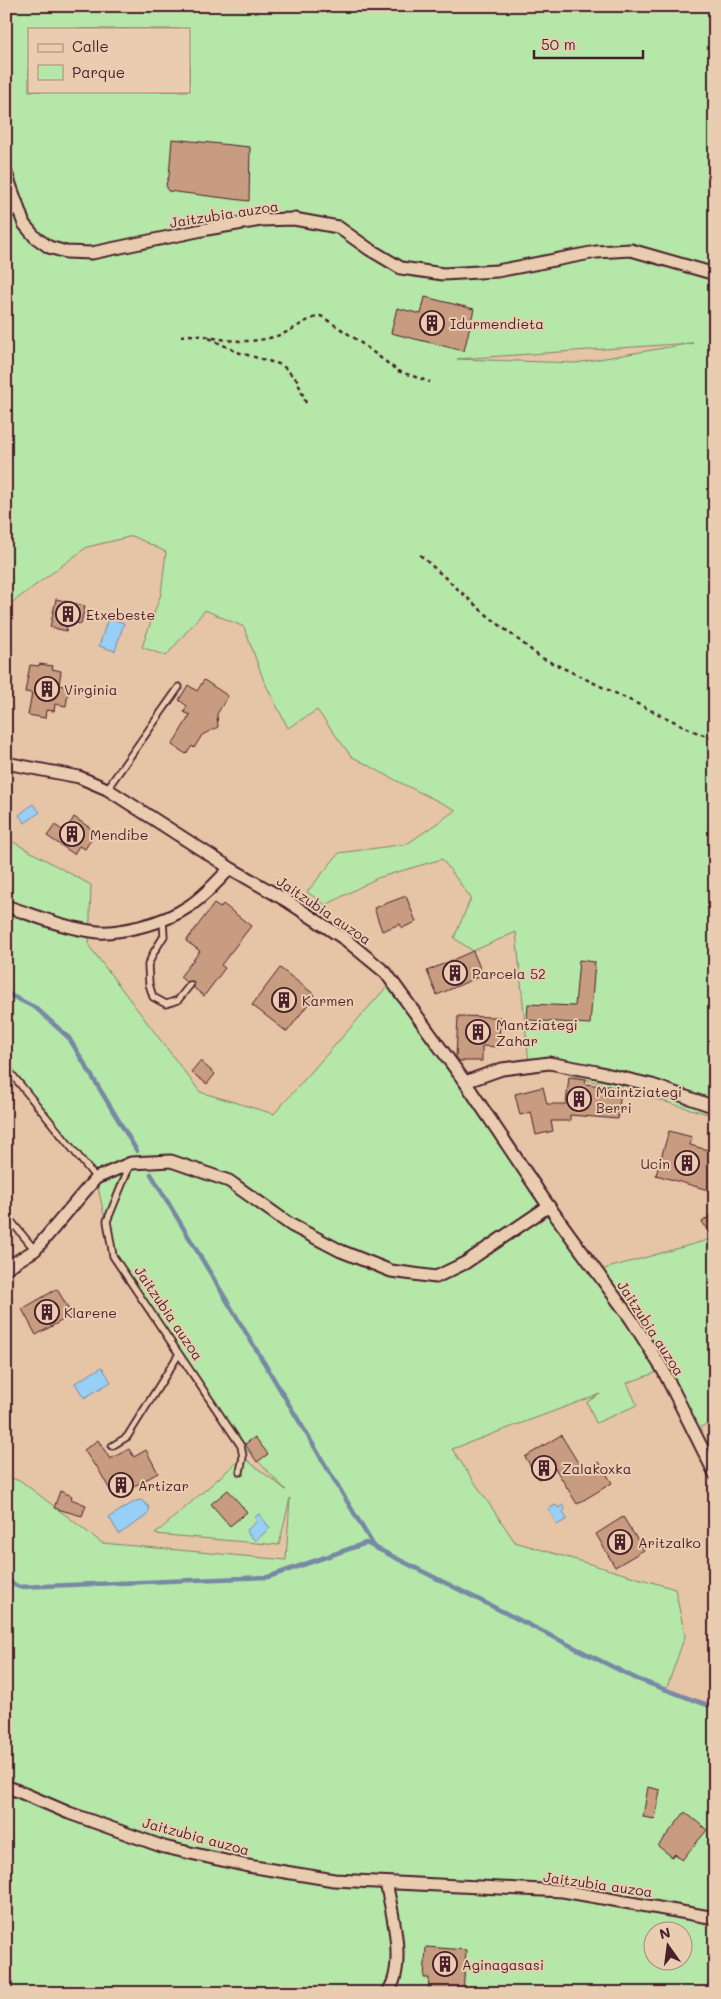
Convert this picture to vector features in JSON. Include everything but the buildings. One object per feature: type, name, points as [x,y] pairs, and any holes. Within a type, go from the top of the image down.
[{"type":"street","name":"Jaitzubia auzoa","points":[[6,173],[24,224],[35,237],[49,247],[66,252],[92,253],[207,229],[261,220],[294,219],[338,227],[369,249],[401,268],[443,274],[497,271],[596,252],[631,250],[715,274]]},
{"type":"street","points":[[6,215],[17,204]]},
{"type":"street","name":"Jaitzubia auzoa","points":[[6,763],[78,777],[107,789],[346,940],[386,973],[465,1082],[549,1206],[631,1319],[663,1370],[715,1474]]},
{"type":"street","points":[[6,906],[64,925],[98,932],[128,930],[163,921],[190,907],[210,890],[230,868]]},
{"type":"street","points":[[465,1082],[502,1069],[549,1064],[597,1072],[652,1085],[715,1107]]},
{"type":"street","points":[[6,1268],[35,1250],[96,1178],[131,1163],[171,1161],[229,1181],[291,1226],[340,1251],[392,1271],[436,1277],[465,1263],[549,1206]]},
{"type":"street","name":"Jaitzubia auzoa","points":[[6,1786],[69,1813],[164,1846],[258,1868],[334,1880],[386,1884],[563,1891],[715,1918]]},
{"type":"street","points":[[386,1884],[396,1930],[397,1962],[392,1988],[387,1993]]},
{"type":"lane","points":[[107,789],[179,687]]},
{"type":"lane","points":[[163,921],[164,936],[148,965],[149,984],[154,997],[166,1004],[178,1000],[190,985]]},
{"type":"lane","points":[[6,1067],[96,1178]]},
{"type":"lane","name":"Jaitzubia auzoa","points":[[131,1163],[107,1221],[113,1256],[240,1446],[243,1457],[240,1472]]},
{"type":"lane","points":[[6,1215],[35,1250]]},
{"type":"lane","points":[[112,1446],[126,1437],[179,1354]]},
{"type":"path","points":[[181,336],[205,336],[229,341],[255,341],[282,334],[321,316],[398,371],[430,382]]},
{"type":"path","points":[[205,336],[237,352],[282,365],[297,380],[306,403]]},
{"type":"path","points":[[420,555],[482,611],[540,657],[698,733],[715,739]]},
{"type":"green space","points":[[6,6],[715,6],[715,1116],[529,1063],[516,932],[473,951],[454,938],[471,898],[442,859],[377,878],[326,905],[307,892],[339,853],[407,844],[456,810],[351,756],[317,710],[288,728],[264,681],[244,627],[205,610],[166,656],[142,647],[161,594],[166,552],[133,536],[87,547],[6,607]],"holes":[[[693,343],[576,363],[457,359]]]},
{"type":"green space","points":[[6,841],[13,842],[91,885],[89,946],[200,1092],[274,1114],[391,982],[597,1271],[715,1238],[715,1419],[694,1431],[663,1370],[627,1383],[637,1405],[596,1423],[587,1402],[600,1394],[452,1449],[515,1542],[675,1589],[685,1636],[666,1690],[715,1705],[715,1993],[6,1993],[6,1477],[21,1481],[102,1543],[286,1560],[290,1498],[279,1545],[155,1534],[243,1457],[286,1490],[244,1447],[113,1256],[96,1178],[6,1062]]},
{"type":"water","points":[[108,618],[124,623],[115,651],[99,646]]},
{"type":"water","points":[[33,804],[40,812],[25,823],[19,815]]},
{"type":"water","points":[[102,1367],[111,1382],[84,1398],[75,1383]]},
{"type":"water","points":[[141,1500],[149,1507],[149,1512],[145,1517],[119,1534],[109,1517]]},
{"type":"water","points":[[556,1505],[558,1508],[563,1505],[565,1509],[563,1512],[567,1519],[557,1525],[548,1509]]},
{"type":"water","points":[[259,1514],[270,1528],[255,1541],[246,1531],[257,1521],[255,1517]]},
{"type":"waterway","points":[[6,993],[36,1008],[69,1038],[137,1151]]},
{"type":"waterway","points":[[151,1174],[375,1548]]},
{"type":"waterway","points":[[6,1580],[19,1587],[268,1577],[366,1543],[637,1679],[715,1708]]},
{"type":"place","name":"Idurmendieta","points":[[432,323]]},
{"type":"place","name":"Etxebeste","points":[[68,614]]},
{"type":"place","name":"Virginia","points":[[47,689]]},
{"type":"place","name":"Mendibe","points":[[72,834]]},
{"type":"place","name":"Parcela 52","points":[[455,973]]},
{"type":"place","name":"Karmen","points":[[284,1000]]},
{"type":"place","name":"Mantziategi Zahar","points":[[478,1032]]},
{"type":"place","name":"Maintziategi Berri","points":[[579,1099]]},
{"type":"place","name":"Ucin","points":[[687,1163]]},
{"type":"place","name":"Klarene","points":[[47,1312]]},
{"type":"place","name":"Zalakoxka","points":[[544,1468]]},
{"type":"place","name":"Artizar","points":[[121,1485]]},
{"type":"place","name":"Aritzalko","points":[[620,1542]]},
{"type":"place","name":"Aginagasasi","points":[[445,1964]]}]
